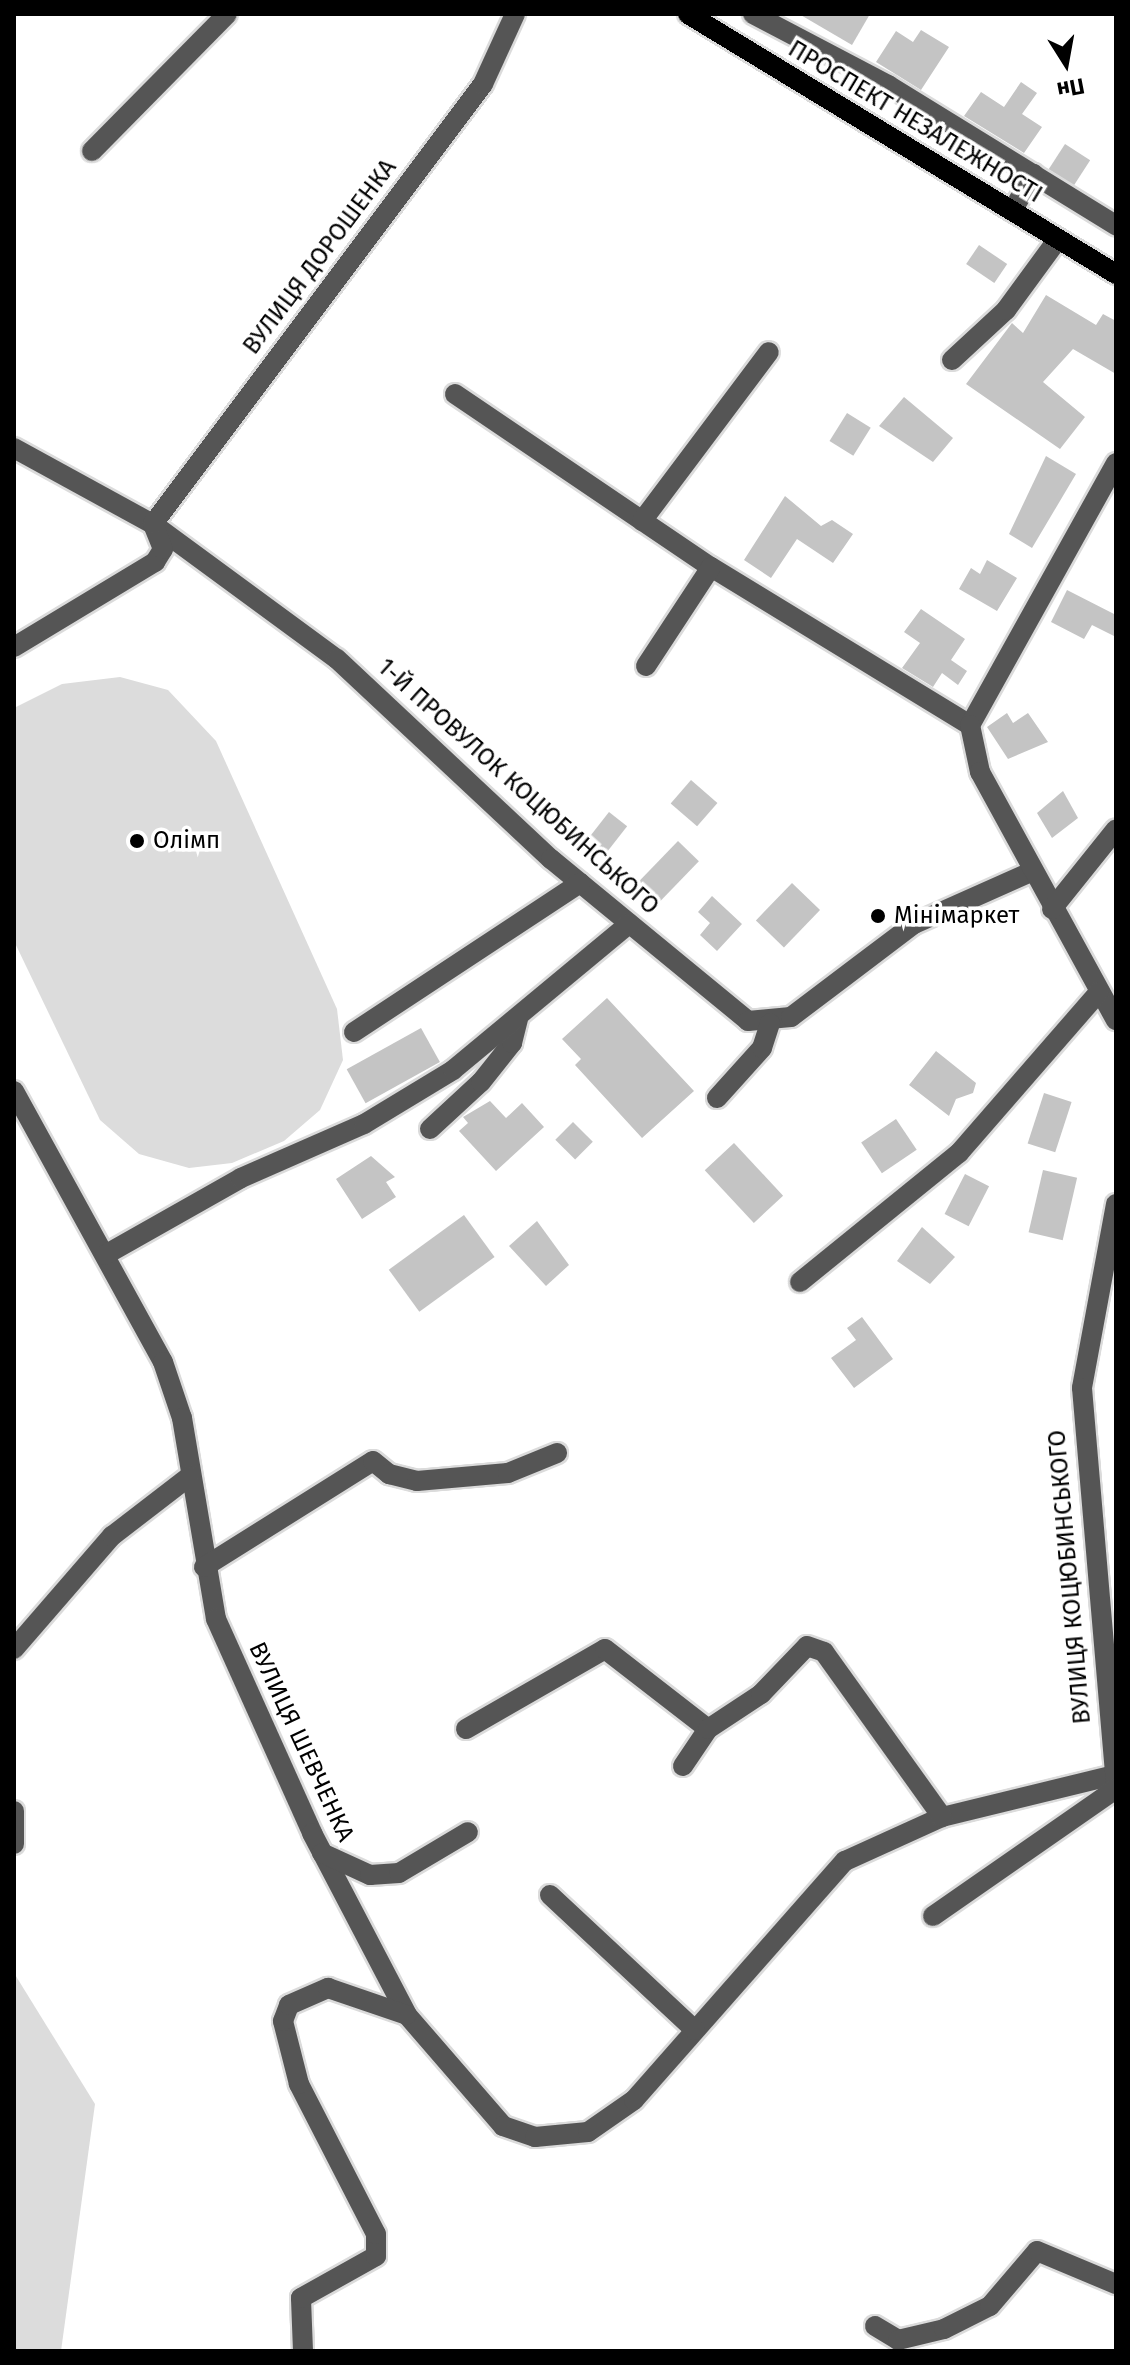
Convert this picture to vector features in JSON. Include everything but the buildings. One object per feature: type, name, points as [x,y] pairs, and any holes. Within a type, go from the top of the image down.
[{"type":"main road","name":"ПРОСПЕКТ НЕЗАЛЕЖНОСТІ","points":[[688,14],[1116,274]]},
{"type":"street","points":[[92,151],[227,14]]},
{"type":"street","name":"ВУЛИЦЯ ДОРОШЕНКА","points":[[153,524],[483,84],[515,14]]},
{"type":"street","points":[[753,14],[1034,174],[1116,225]]},
{"type":"street","points":[[1012,211],[1034,174]]},
{"type":"street","points":[[952,360],[1006,310],[1058,239]]},
{"type":"street","points":[[642,521],[769,352]]},
{"type":"street","points":[[455,394],[711,567],[970,725]]},
{"type":"street","name":"1-Й ПРОВУЛОК КОЦЮБИНСЬКОГО","points":[[17,456],[153,524],[337,659],[580,883],[748,1021],[770,1023]]},
{"type":"street","points":[[1115,1016],[1031,872],[980,772],[970,725],[1116,463]]},
{"type":"street","points":[[14,647],[147,572],[163,549],[153,524]]},
{"type":"street","points":[[646,666],[711,567]]},
{"type":"street","points":[[1052,909],[1116,829]]},
{"type":"street","points":[[717,1098],[762,1048],[770,1023],[791,1017],[914,924],[1031,872]]},
{"type":"street","points":[[354,1032],[580,883]]},
{"type":"street","points":[[105,1255],[241,1178],[364,1124],[453,1070],[629,924]]},
{"type":"street","points":[[800,1282],[959,1153],[1099,992]]},
{"type":"street","points":[[430,1129],[481,1082],[512,1043],[518,1019]]},
{"type":"street","name":"ВУЛИЦЯ ШЕВЧЕНКА","points":[[14,1091],[163,1362],[190,1476],[204,1567],[216,1619],[322,1853],[407,2015],[503,2126],[535,2137],[588,2132],[634,2100],[695,2030]]},
{"type":"street","name":"ВУЛИЦЯ КОЦЮБИНСЬКОГО","points":[[1114,1784],[1110,1692],[1082,1388],[1116,1204]]},
{"type":"street","points":[[204,1567],[373,1461],[389,1474],[417,1481],[508,1473],[557,1453]]},
{"type":"street","points":[[14,1649],[112,1536],[190,1476]]},
{"type":"street","points":[[683,1766],[708,1729],[761,1694],[795,1654],[807,1646],[824,1652],[942,1817]]},
{"type":"street","points":[[466,1729],[605,1649],[708,1729]]},
{"type":"street","points":[[550,1895],[695,2030],[845,1861],[942,1817],[1114,1784]]},
{"type":"street","points":[[933,1916],[1114,1784]]},
{"type":"street","points":[[14,1811],[14,1844]]},
{"type":"street","points":[[322,1853],[370,1875],[399,1873],[468,1832]]},
{"type":"street","points":[[303,2351],[301,2298],[376,2256],[376,2234],[299,2084],[283,2021],[289,2005],[328,1988],[407,2015]]},
{"type":"street","points":[[875,2326],[898,2340],[944,2329],[990,2306],[1037,2251],[1116,2284]]},
{"type":"shaded area","name":"Олімп","points":[[120,677],[168,690],[216,741],[337,1009],[343,1060],[320,1110],[284,1141],[232,1163],[189,1168],[139,1154],[100,1120],[14,941],[14,708],[62,684]]},
{"type":"shaded area","points":[[14,1973],[95,2104],[61,2351],[14,2351]]},
{"type":"place","name":"Олімп","points":[[137,841]]},
{"type":"place","name":"Мінімаркет","points":[[878,916]]}]
